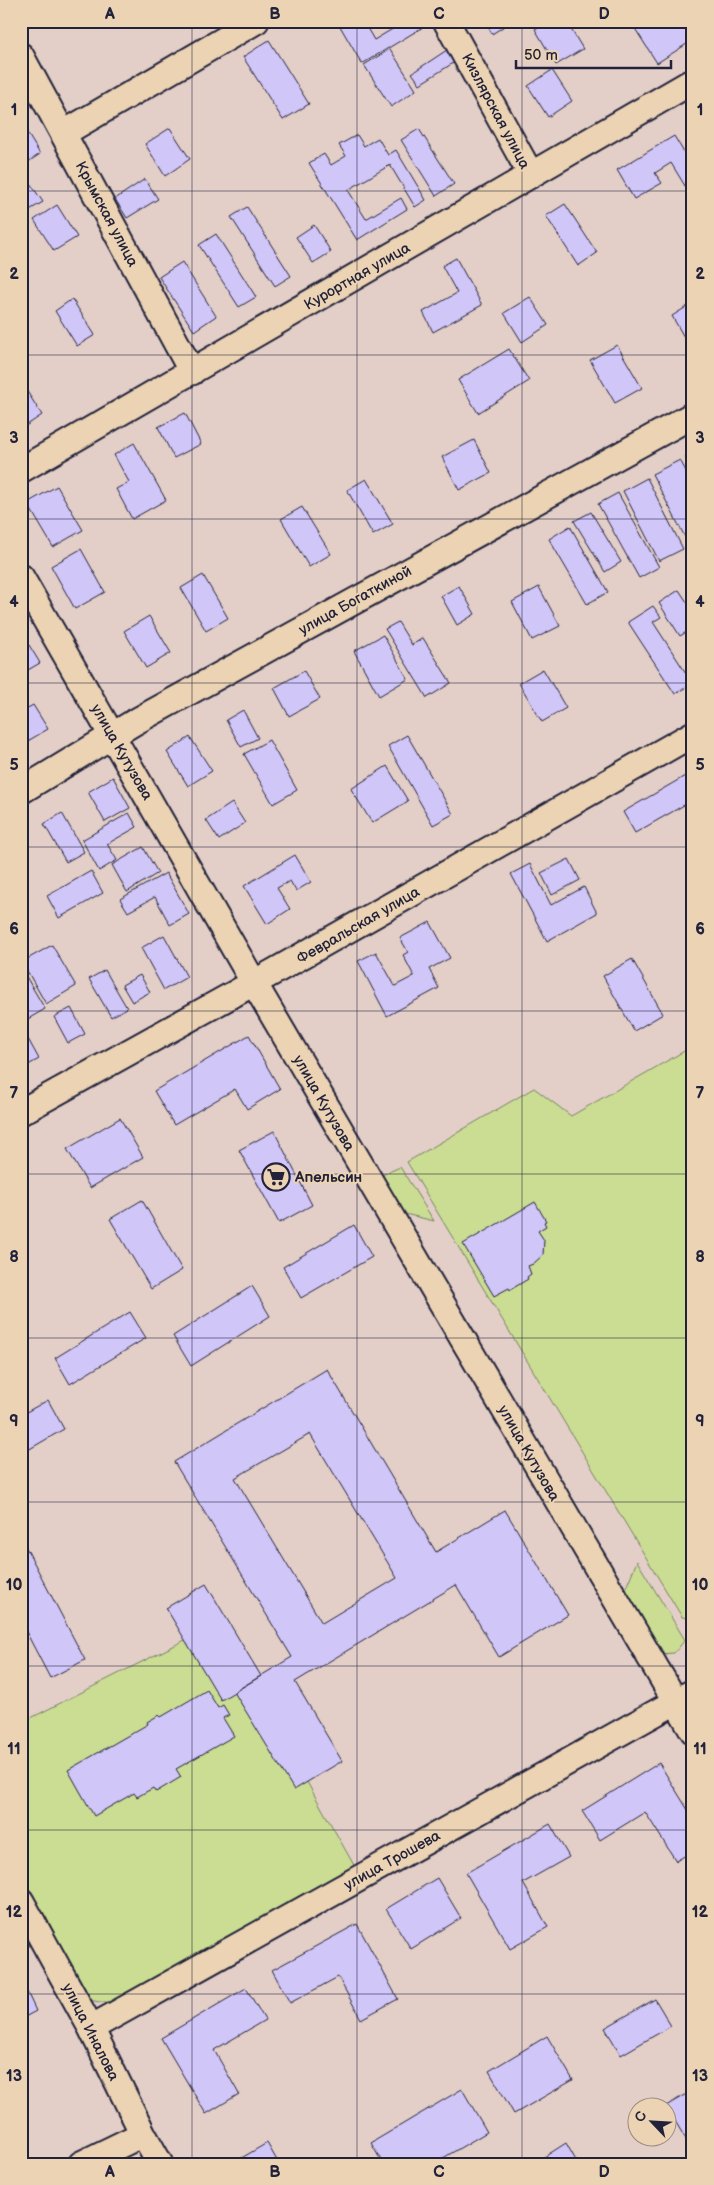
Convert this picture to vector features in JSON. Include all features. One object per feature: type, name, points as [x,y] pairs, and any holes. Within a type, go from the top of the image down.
[{"type":"street","points":[[64,133],[256,21]]},
{"type":"street","name":"Кизлярская улица","points":[[446,21],[531,175]]},
{"type":"street","name":"Крымская улица","points":[[21,56],[192,372]]},
{"type":"street","name":"Курортная улица","points":[[21,470],[693,81]]},
{"type":"street","name":"улица Богаткиной","points":[[21,791],[112,734],[693,415]]},
{"type":"street","name":"улица Кутузова","points":[[21,577],[254,983],[684,1697],[693,1731]]},
{"type":"street","name":"Февральская улица","points":[[21,1112],[254,983],[693,734]]},
{"type":"street","name":"улица Трошева","points":[[91,2028],[684,1697]]},
{"type":"street","name":"улица Иналова","points":[[21,1901],[91,2028],[143,2134],[160,2164]]},
{"type":"street","points":[[81,2164],[143,2134]]},
{"type":"green space","points":[[693,1046],[693,1619],[682,1617],[407,1162],[534,1088],[571,1116]]},
{"type":"green space","points":[[400,1167],[434,1221],[405,1214],[382,1175]]},
{"type":"green space","points":[[637,1561],[685,1640],[674,1653],[659,1654],[625,1590]]},
{"type":"green space","points":[[185,1640],[233,1651],[355,1867],[116,2001],[94,2001],[82,1995],[21,1879],[21,1723]]},
{"type":"building","points":[[337,21],[363,21],[374,40],[406,21],[433,21],[362,64]]},
{"type":"building","points":[[485,21],[512,21],[492,34]]},
{"type":"building","points":[[549,21],[566,21],[583,49],[556,65],[535,29]]},
{"type":"building","points":[[643,21],[685,21],[693,34],[693,40],[657,63],[634,27]]},
{"type":"building","points":[[269,40],[309,104],[283,120],[243,57]]},
{"type":"building","points":[[450,48],[458,60],[420,84],[412,73]]},
{"type":"building","points":[[390,49],[416,90],[391,107],[364,65]]},
{"type":"building","points":[[552,70],[572,101],[548,117],[528,86]]},
{"type":"building","points":[[21,123],[40,154],[25,164],[21,157]]},
{"type":"building","points":[[170,128],[190,159],[165,176],[145,144]]},
{"type":"building","points":[[419,129],[454,184],[436,196],[401,140]]},
{"type":"building","points":[[357,135],[364,146],[378,138],[388,155],[396,150],[426,200],[415,207],[390,165],[348,190],[366,219],[401,198],[407,209],[357,240],[309,163],[324,154],[331,165],[346,156],[339,145]]},
{"type":"building","points":[[674,136],[693,167],[693,199],[671,163],[655,173],[662,183],[634,199],[617,170]]},
{"type":"building","points":[[21,170],[43,202],[21,215]]},
{"type":"building","points":[[145,179],[158,199],[127,218],[115,199]]},
{"type":"building","points":[[565,204],[597,253],[578,266],[546,216]]},
{"type":"building","points":[[57,205],[77,237],[54,251],[34,220]]},
{"type":"building","points":[[247,207],[291,276],[275,286],[231,217]]},
{"type":"building","points":[[314,225],[331,252],[313,263],[296,237]]},
{"type":"building","points":[[216,234],[256,297],[239,307],[199,245]]},
{"type":"building","points":[[456,258],[482,305],[433,332],[423,312],[457,293],[442,266]]},
{"type":"building","points":[[182,262],[216,316],[194,331],[159,277]]},
{"type":"building","points":[[530,297],[548,325],[522,342],[504,313]]},
{"type":"building","points":[[72,299],[95,335],[77,346],[55,311]]},
{"type":"building","points":[[688,306],[693,314],[693,353],[672,316]]},
{"type":"building","points":[[617,345],[642,388],[615,403],[590,360]]},
{"type":"building","points":[[509,349],[529,381],[478,413],[458,380]]},
{"type":"building","points":[[21,382],[42,415],[21,429]]},
{"type":"building","points":[[185,413],[201,444],[174,458],[158,427]]},
{"type":"building","points":[[474,440],[491,473],[459,490],[442,457]]},
{"type":"building","points":[[134,443],[166,500],[132,519],[116,489],[129,482],[114,455]]},
{"type":"building","points":[[693,453],[693,472],[685,457]]},
{"type":"building","points":[[680,460],[693,484],[693,533],[685,537],[652,474]]},
{"type":"building","points":[[647,478],[683,549],[659,561],[623,491]]},
{"type":"building","points":[[366,479],[393,524],[373,535],[347,490]]},
{"type":"building","points":[[57,486],[83,530],[53,547],[27,503]]},
{"type":"building","points":[[618,493],[659,567],[639,578],[598,504]]},
{"type":"building","points":[[302,507],[331,554],[309,567],[281,519]]},
{"type":"building","points":[[591,512],[621,562],[605,572],[574,521]]},
{"type":"building","points":[[570,526],[608,592],[587,604],[549,539]]},
{"type":"building","points":[[81,549],[105,592],[75,609],[51,566]]},
{"type":"building","points":[[203,575],[228,618],[206,631],[181,588]]},
{"type":"building","points":[[459,586],[475,614],[457,625],[441,596]]},
{"type":"building","points":[[539,587],[560,626],[532,640],[512,602]]},
{"type":"building","points":[[679,590],[693,611],[693,628],[680,636],[659,603]]},
{"type":"building","points":[[653,606],[661,617],[653,622],[686,673],[693,668],[693,683],[675,694],[628,622]]},
{"type":"building","points":[[149,616],[171,653],[146,668],[124,631]]},
{"type":"building","points":[[398,622],[412,645],[423,638],[451,683],[427,698],[385,629]]},
{"type":"building","points":[[383,635],[408,679],[379,696],[354,651]]},
{"type":"building","points":[[29,645],[40,663],[21,674],[21,650]]},
{"type":"building","points":[[543,669],[566,708],[542,722],[519,683]]},
{"type":"building","points":[[304,671],[320,699],[289,716],[274,688]]},
{"type":"building","points":[[33,705],[48,729],[21,745],[21,712]]},
{"type":"building","points":[[243,710],[258,738],[241,747],[226,720]]},
{"type":"building","points":[[407,735],[453,814],[433,825],[388,746]]},
{"type":"building","points":[[190,737],[212,771],[188,786],[167,752]]},
{"type":"building","points":[[269,740],[297,790],[273,804],[244,754]]},
{"type":"building","points":[[387,766],[408,801],[372,823],[351,789]]},
{"type":"building","points":[[692,772],[693,800],[635,833],[623,812]]},
{"type":"building","points":[[113,777],[130,808],[105,822],[88,792]]},
{"type":"building","points":[[232,803],[245,823],[219,840],[206,820]]},
{"type":"building","points":[[62,813],[84,852],[66,862],[44,824]]},
{"type":"building","points":[[129,813],[137,827],[107,844],[117,860],[99,871],[82,840]]},
{"type":"building","points":[[143,847],[158,873],[127,892],[112,865]]},
{"type":"building","points":[[295,855],[311,882],[296,891],[290,881],[277,888],[290,909],[267,924],[244,886]]},
{"type":"building","points":[[569,859],[580,880],[552,895],[541,873]]},
{"type":"building","points":[[530,864],[551,905],[584,887],[597,913],[547,941],[511,874]]},
{"type":"building","points":[[91,871],[103,893],[59,918],[47,896]]},
{"type":"building","points":[[166,873],[189,914],[170,925],[155,897],[128,912],[120,899]]},
{"type":"building","points":[[430,922],[450,958],[429,969],[439,988],[387,1016],[358,961],[376,952],[395,986],[414,976],[403,955],[408,952],[400,938]]},
{"type":"building","points":[[164,935],[187,977],[164,990],[141,948]]},
{"type":"building","points":[[52,945],[76,986],[46,1004],[22,962]]},
{"type":"building","points":[[632,959],[663,1014],[634,1031],[603,976]]},
{"type":"building","points":[[21,968],[45,1009],[21,1023]]},
{"type":"building","points":[[105,970],[127,1008],[111,1017],[89,979]]},
{"type":"building","points":[[140,975],[150,992],[132,1002],[122,985]]},
{"type":"building","points":[[71,1008],[85,1034],[68,1043],[54,1017]]},
{"type":"building","points":[[249,1035],[280,1089],[247,1109],[235,1089],[174,1125],[154,1091]]},
{"type":"building","points":[[28,1039],[39,1059],[21,1069],[21,1042]]},
{"type":"building","points":[[120,1118],[143,1157],[90,1188],[67,1149]]},
{"type":"building","points":[[274,1131],[312,1205],[279,1223],[239,1150]]},
{"type":"building","points":[[142,1200],[182,1270],[151,1289],[110,1219]]},
{"type":"building","points":[[535,1202],[546,1221],[544,1222],[546,1226],[538,1231],[544,1240],[543,1255],[528,1266],[531,1274],[527,1277],[528,1279],[510,1290],[509,1288],[494,1296],[463,1244]]},
{"type":"building","points":[[354,1225],[372,1257],[301,1298],[283,1267]]},
{"type":"building","points":[[252,1286],[270,1316],[191,1366],[173,1336]]},
{"type":"building","points":[[130,1312],[146,1338],[70,1384],[55,1358]]},
{"type":"building","points":[[327,1369],[436,1552],[505,1510],[568,1615],[499,1657],[456,1585],[295,1682],[342,1761],[294,1790],[234,1692],[292,1657],[174,1462]],"holes":[[[310,1434],[397,1578],[322,1623],[235,1478]]]},
{"type":"building","points":[[48,1400],[64,1429],[21,1454],[21,1415]]},
{"type":"building","points":[[21,1538],[85,1660],[50,1678],[21,1622]]},
{"type":"building","points":[[206,1584],[261,1676],[221,1700],[166,1608]]},
{"type":"building","points":[[207,1690],[218,1708],[223,1705],[229,1715],[223,1718],[234,1736],[176,1769],[181,1777],[156,1792],[153,1788],[137,1797],[134,1793],[94,1816],[68,1770],[148,1724],[147,1722],[159,1715],[161,1717]]},
{"type":"building","points":[[659,1763],[693,1818],[693,1851],[676,1861],[645,1812],[600,1840],[582,1811]]},
{"type":"building","points":[[550,1824],[569,1857],[523,1883],[548,1927],[510,1949],[466,1873]]},
{"type":"building","points":[[437,1878],[461,1918],[411,1949],[386,1909]]},
{"type":"building","points":[[357,1924],[398,1999],[361,2019],[338,1977],[290,2003],[272,1970]]},
{"type":"building","points":[[246,1988],[265,2020],[214,2050],[239,2094],[206,2114],[161,2038]]},
{"type":"building","points":[[27,1992],[36,2011],[21,2019],[21,1995]]},
{"type":"building","points":[[655,1999],[671,2026],[621,2055],[605,2028]]},
{"type":"building","points":[[547,2036],[573,2080],[514,2114],[489,2071]]},
{"type":"building","points":[[462,2089],[487,2132],[433,2164],[383,2164],[371,2143]]},
{"type":"building","points":[[693,2090],[693,2151],[676,2123],[676,2100]]},
{"type":"building","points":[[267,2143],[279,2164],[233,2164],[233,2163]]},
{"type":"building","points":[[566,2143],[578,2164],[543,2164],[541,2159]]},
{"type":"place","name":"Апельсин","points":[[276,1177]]}]
